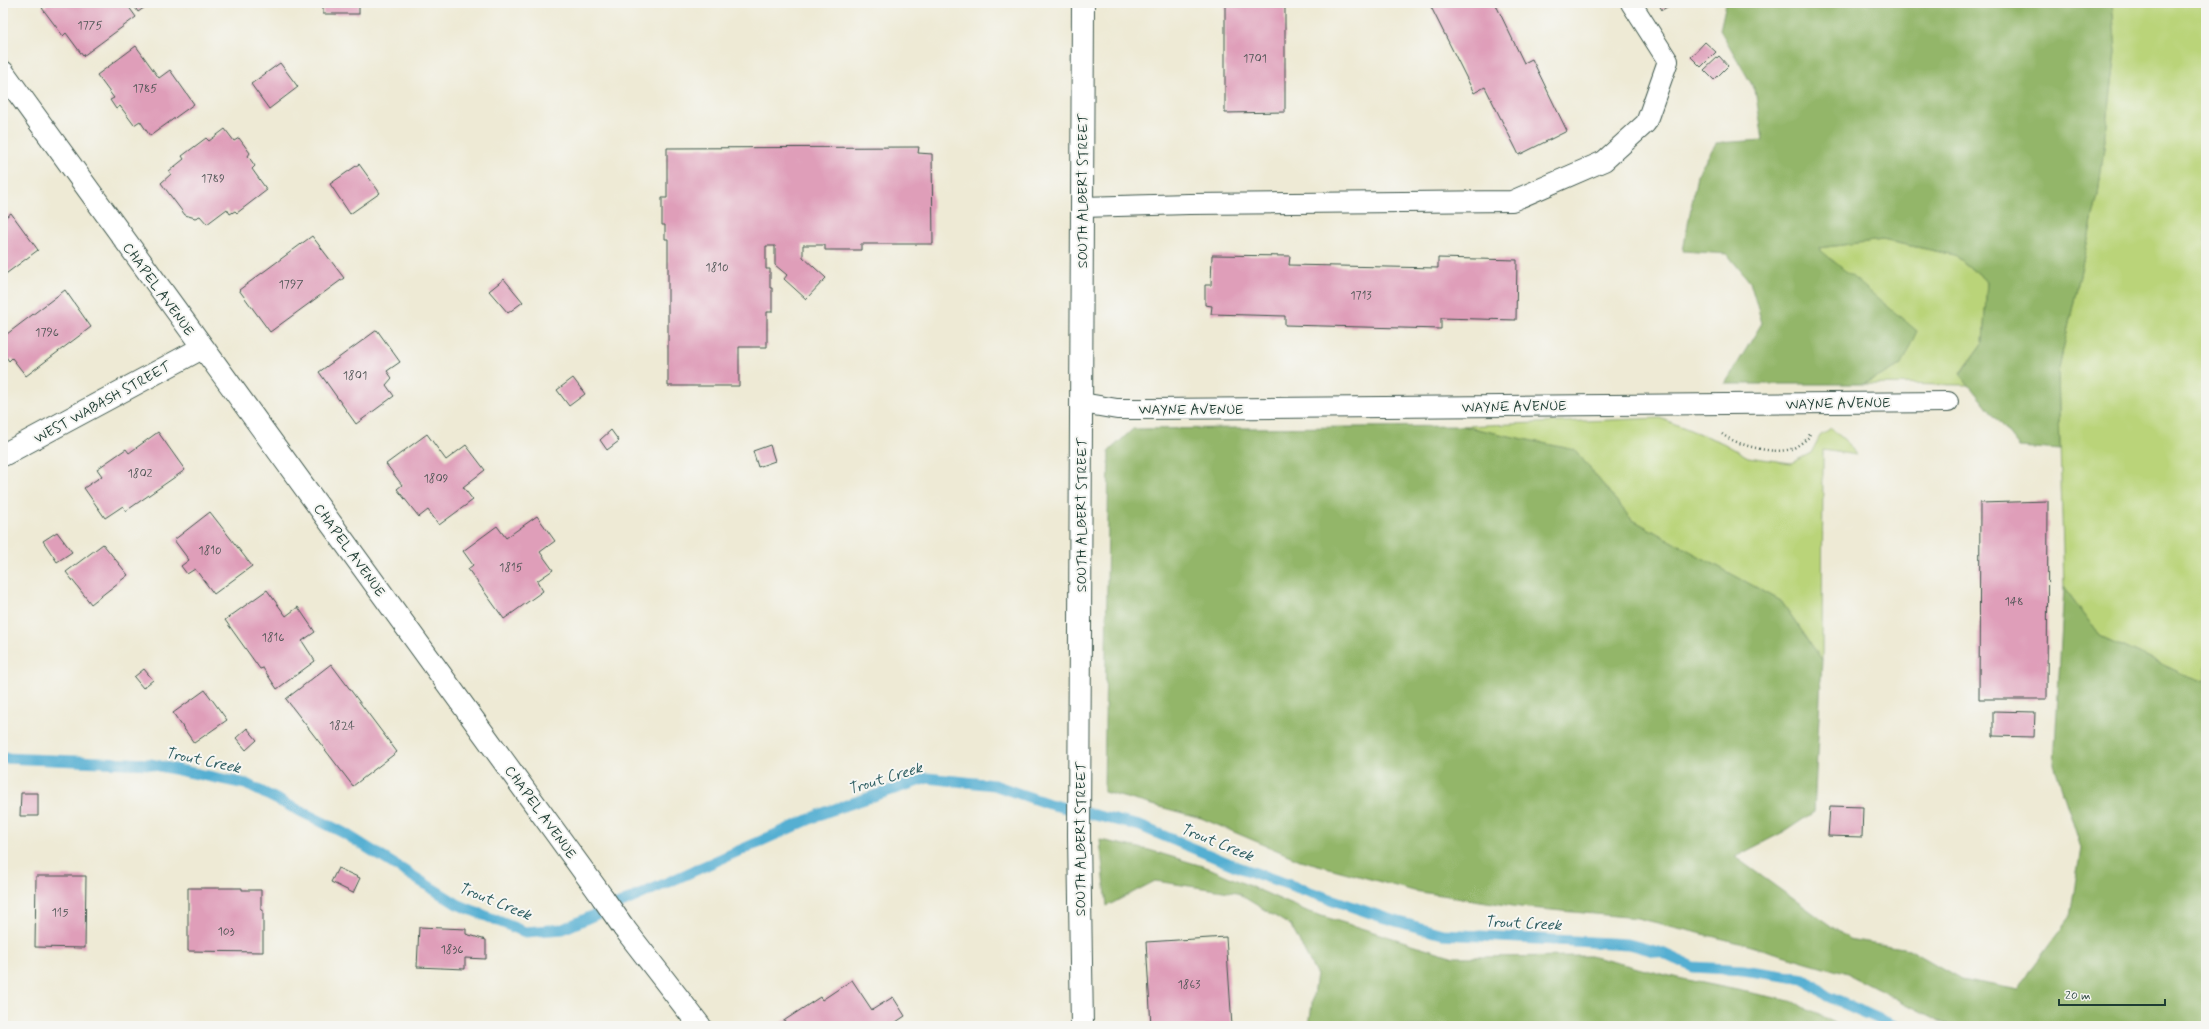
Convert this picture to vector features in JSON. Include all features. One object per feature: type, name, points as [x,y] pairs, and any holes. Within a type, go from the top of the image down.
[{"type":"street","name":"SOUTH ALBERT STREET","points":[[1082,1026],[1079,783],[1083,3]]},
{"type":"street","name":"CHAPEL AVENUE","points":[[3,72],[202,348],[523,786],[624,928],[700,1026]]},
{"type":"street","name":"WEST WABASH STREET","points":[[3,455],[202,348]]},
{"type":"lane","points":[[1082,207],[1189,204],[1512,201],[1604,161],[1646,123],[1668,61],[1630,3]]},
{"type":"lane","name":"WAYNE AVENUE","points":[[1082,403],[1117,409],[1158,409],[1948,402]]},
{"type":"green space","points":[[1726,3],[2112,3],[2116,52],[2098,195],[2058,372],[2060,450],[2019,447],[1960,374],[1983,342],[1987,282],[1955,255],[1882,240],[1818,248],[1917,331],[1901,365],[1864,384],[1725,384],[1762,323],[1750,282],[1727,254],[1683,251],[1697,175],[1716,143],[1763,140],[1755,90],[1720,30]]},
{"type":"green space","points":[[2112,3],[2206,3],[2206,682],[2183,674],[2100,636],[2064,587],[2058,372],[2098,195],[2116,52]]},
{"type":"green space","points":[[1882,240],[1955,255],[1987,282],[1983,342],[1960,373],[1969,385],[1864,384],[1901,365],[1818,248]]},
{"type":"green space","points":[[1660,418],[1723,443],[1748,457],[1791,463],[1811,453],[1820,436],[1831,428],[1849,444],[1856,455],[1823,450],[1822,660],[1781,601],[1631,519],[1575,450],[1462,426]]},
{"type":"green space","points":[[1462,426],[1575,450],[1631,519],[1781,601],[1822,660],[1814,812],[1787,830],[1735,857],[1849,939],[1909,949],[1961,979],[2019,990],[2032,968],[2070,917],[2081,848],[2054,764],[2064,587],[2100,636],[2183,674],[2206,682],[2206,1026],[1949,1026],[1848,974],[1748,945],[1637,918],[1520,907],[1414,891],[1300,860],[1201,818],[1104,792],[1109,451],[1133,429]]},
{"type":"green space","points":[[1100,840],[1149,850],[1209,868],[1309,912],[1454,957],[1590,956],[1678,978],[1791,1001],[1841,1026],[1309,1026],[1316,974],[1291,926],[1237,893],[1155,881],[1107,906]]},
{"type":"building","points":[[45,3],[126,3],[136,17],[83,56],[66,33],[63,36],[42,8],[47,5]]},
{"type":"building","points":[[132,3],[151,3],[138,12]]},
{"type":"building","points":[[323,3],[359,3],[359,14],[323,14]]},
{"type":"building","points":[[1225,3],[1285,3],[1285,112],[1225,113]]},
{"type":"building","points":[[1429,3],[1495,3],[1524,63],[1532,59],[1567,131],[1519,155],[1485,87],[1474,93]]},
{"type":"building","points":[[1658,3],[1674,3],[1662,10]]},
{"type":"building","points":[[1705,42],[1716,52],[1701,67],[1691,57]]},
{"type":"building","points":[[136,46],[159,78],[170,70],[194,104],[150,136],[140,121],[134,125],[120,106],[116,109],[110,100],[114,98],[97,75]]},
{"type":"building","points":[[1719,56],[1728,66],[1714,80],[1704,70]]},
{"type":"building","points":[[280,63],[298,87],[269,109],[251,84]]},
{"type":"building","points":[[225,129],[234,141],[239,138],[250,153],[248,156],[255,166],[252,169],[267,190],[237,213],[235,211],[230,214],[227,209],[207,224],[200,216],[195,218],[185,215],[161,183],[171,174],[169,171],[184,159],[182,156],[206,138],[209,141]]},
{"type":"building","points":[[919,147],[918,153],[932,154],[933,244],[861,244],[861,250],[825,250],[825,245],[803,245],[803,257],[826,278],[806,299],[784,279],[787,275],[775,265],[775,246],[766,246],[766,269],[770,269],[770,288],[772,288],[772,312],[767,312],[767,347],[739,347],[739,386],[668,386],[668,239],[665,239],[665,225],[662,225],[662,198],[667,198],[667,148]]},
{"type":"building","points":[[359,164],[380,193],[350,214],[330,184]]},
{"type":"building","points":[[11,213],[38,250],[3,276],[3,219]]},
{"type":"building","points":[[312,236],[344,278],[270,332],[239,290]]},
{"type":"building","points":[[1212,255],[1290,256],[1289,265],[1438,268],[1438,258],[1517,260],[1516,320],[1441,318],[1441,329],[1285,325],[1285,316],[1211,314],[1212,306],[1205,305],[1205,285],[1211,285]]},
{"type":"building","points":[[504,279],[523,302],[508,313],[489,291]]},
{"type":"building","points":[[65,290],[91,327],[26,376],[12,358],[9,361],[3,353],[3,337]]},
{"type":"building","points":[[377,330],[400,362],[387,371],[392,378],[386,385],[394,396],[356,424],[319,372]]},
{"type":"building","points":[[573,378],[585,394],[569,406],[557,390]]},
{"type":"building","points":[[611,430],[619,441],[607,450],[600,440]]},
{"type":"building","points":[[158,432],[185,470],[126,511],[123,506],[105,518],[84,488],[102,476],[97,469],[126,449],[129,453]]},
{"type":"building","points":[[427,434],[446,460],[466,445],[485,470],[463,487],[473,500],[439,525],[428,510],[419,517],[397,489],[402,485],[386,464]]},
{"type":"building","points":[[770,445],[775,461],[758,467],[753,451]]},
{"type":"building","points":[[2048,501],[2047,699],[1979,699],[1980,503]]},
{"type":"building","points":[[210,512],[252,566],[214,594],[195,569],[187,574],[181,566],[189,560],[174,540]]},
{"type":"building","points":[[537,516],[555,541],[540,552],[553,570],[537,581],[543,591],[504,619],[468,569],[473,565],[463,551],[497,526],[506,538]]},
{"type":"building","points":[[57,532],[72,552],[57,562],[43,541]]},
{"type":"building","points":[[103,544],[128,575],[91,604],[66,572]]},
{"type":"building","points":[[267,590],[286,616],[298,607],[315,632],[302,641],[315,661],[277,689],[263,668],[260,669],[225,620]]},
{"type":"building","points":[[331,664],[397,752],[353,786],[286,699]]},
{"type":"building","points":[[144,669],[153,680],[143,688],[134,677]]},
{"type":"building","points":[[205,690],[227,720],[194,743],[173,713]]},
{"type":"building","points":[[1993,711],[2035,712],[2034,737],[1993,736]]},
{"type":"building","points":[[247,728],[257,740],[246,750],[236,738]]},
{"type":"building","points":[[21,793],[38,793],[38,816],[20,816]]},
{"type":"building","points":[[1830,806],[1863,807],[1862,837],[1828,836]]},
{"type":"building","points":[[338,868],[360,878],[353,893],[331,882]]},
{"type":"building","points":[[36,876],[86,876],[85,948],[35,947]]},
{"type":"building","points":[[188,888],[242,888],[242,890],[261,890],[261,910],[263,910],[263,952],[188,951]]},
{"type":"building","points":[[419,927],[466,929],[466,934],[486,940],[486,959],[465,958],[465,969],[417,967]]},
{"type":"building","points":[[1226,937],[1232,1026],[1151,1026],[1146,942]]},
{"type":"building","points":[[852,980],[872,1010],[893,997],[905,1016],[890,1026],[850,1026],[849,1024],[846,1026],[776,1026],[820,997],[822,1000]]},
{"type":"waterway","name":"Trout Creek","points":[[3,758],[150,764],[246,784],[344,833],[457,904],[525,932],[563,929],[826,812],[927,778],[994,785],[1049,804],[1140,826],[1238,867],[1385,918],[1442,934],[1628,944],[1662,953],[1693,967],[1743,970],[1805,979],[1827,996],[1895,1026]]}]
